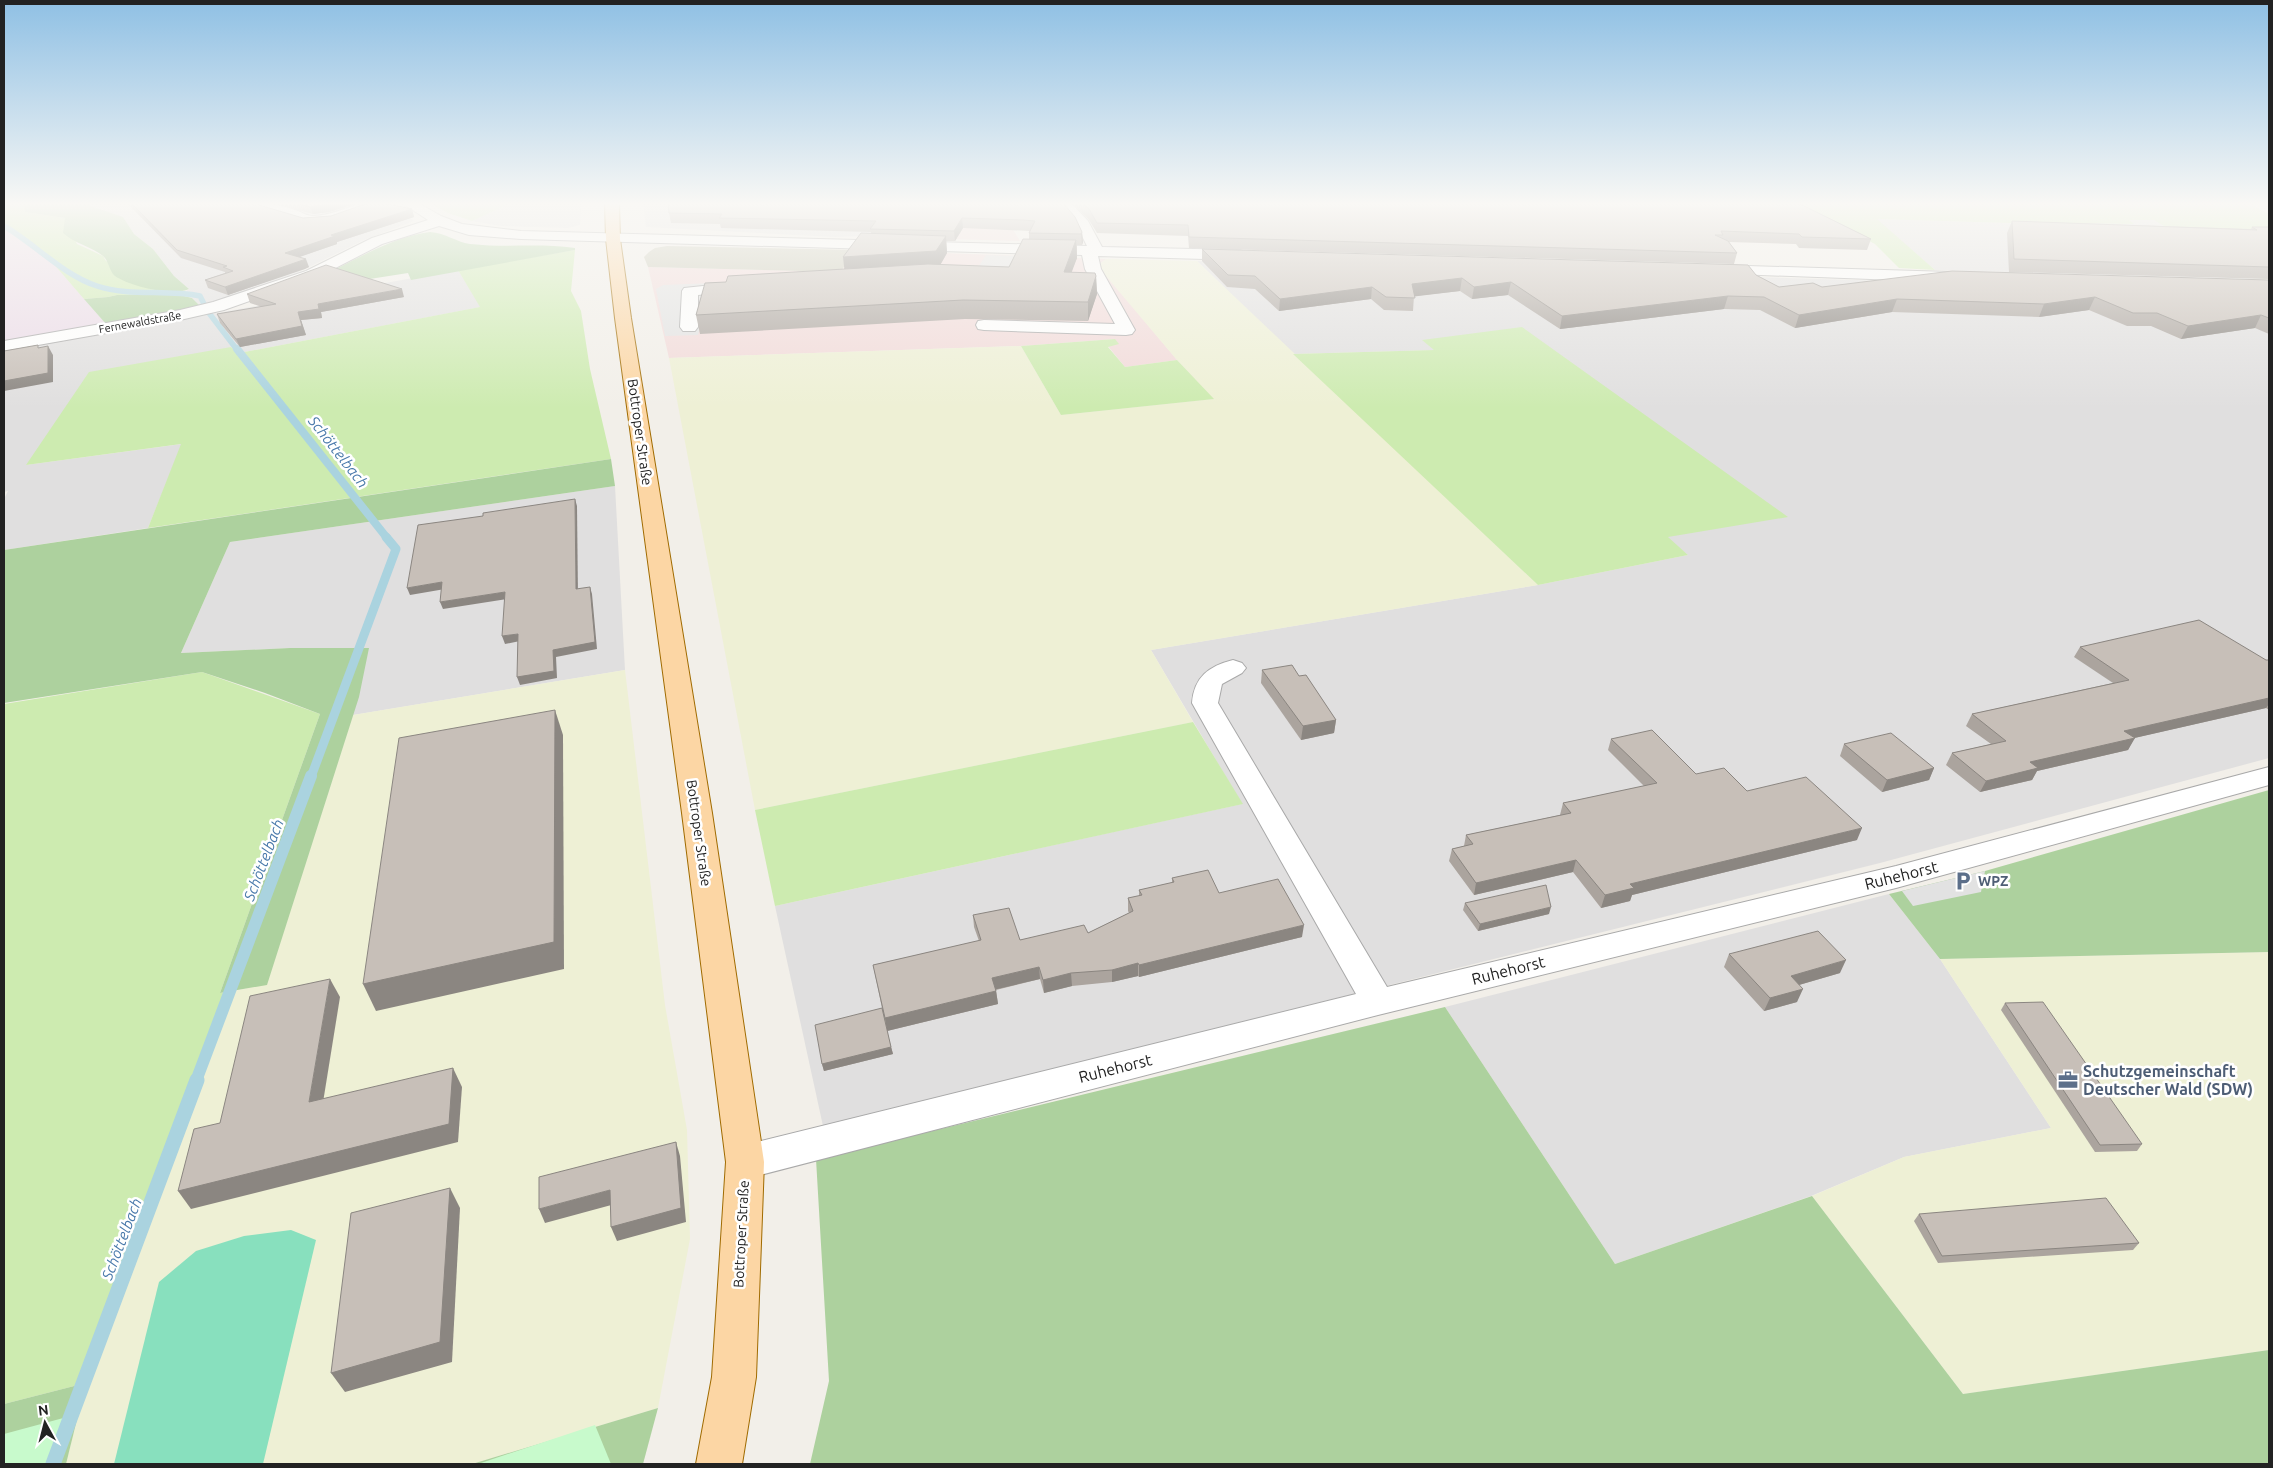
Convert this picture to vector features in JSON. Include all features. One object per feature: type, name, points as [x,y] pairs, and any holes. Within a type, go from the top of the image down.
[{"type":"main road","name":"Bottroper Straße","points":[[617,272],[698,822],[745,1162],[734,1377],[719,1464]]},
{"type":"street","name":"Fernewaldstraße","points":[[4,346],[180,315],[218,306],[317,272]]},
{"type":"street","points":[[984,325],[1126,330],[1094,272]]},
{"type":"street","points":[[1754,272],[1961,277]]},
{"type":"street","points":[[689,327],[690,291],[760,286]]},
{"type":"street","points":[[1233,668],[1214,676],[1206,689],[1204,703],[1378,1002]]},
{"type":"street","name":"Ruhehorst","points":[[745,1162],[1378,1002],[1896,877],[2269,776]]},
{"type":"shaded area","points":[[4,272],[60,272],[106,324],[4,341]]},
{"type":"shaded area","points":[[171,272],[300,272],[200,306],[192,298],[180,295],[189,289]]},
{"type":"shaded area","points":[[450,272],[459,272],[481,307],[239,353],[231,347],[26,465],[182,444],[148,528],[4,550],[4,499],[8,491],[4,492],[4,351]]},
{"type":"shaded area","points":[[649,272],[1103,272],[1177,360],[1125,367],[1108,346],[1115,339],[1021,346],[669,358]]},
{"type":"shaded area","points":[[1103,272],[1208,272],[1538,585],[1151,650],[1193,722],[755,810],[669,358],[1021,346],[1061,415],[1213,399],[1177,360]]},
{"type":"shaded area","points":[[1208,272],[1560,272],[2269,292],[2269,758],[1880,863],[823,1126],[775,906],[1242,804],[1151,650],[1538,585],[1688,555],[1423,340],[1435,350],[1293,354]]},
{"type":"shaded area","points":[[1990,272],[2251,272],[2263,279]]},
{"type":"shaded area","points":[[713,283],[698,335],[665,336],[656,289],[663,285]]},
{"type":"shaded area","points":[[615,486],[625,670],[353,715],[290,648],[181,653],[230,542]]},
{"type":"shaded area","points":[[625,670],[665,1005],[687,1130],[690,1239],[658,1408],[472,1464],[66,1464],[86,1383],[152,1220],[234,991],[267,984],[353,715]]},
{"type":"shaded area","name":"WPZ","points":[[1985,871],[1981,892],[1913,906],[1902,891]]},
{"type":"shaded area","points":[[1889,894],[1940,959],[2051,1128],[1904,1157],[1811,1196],[1615,1264],[1445,1007]]},
{"type":"shaded area","points":[[2269,952],[2269,1350],[1963,1394],[1812,1196],[1904,1157],[2051,1128],[1940,959]]},
{"type":"green space","points":[[60,272],[128,272],[169,291],[184,291],[180,295],[117,295],[84,299]]},
{"type":"green space","points":[[112,272],[171,272],[189,289],[173,292],[140,287],[122,280]]},
{"type":"green space","points":[[330,272],[457,272],[411,280],[408,273],[280,293]]},
{"type":"green space","points":[[459,272],[573,272],[571,291],[581,311],[590,369],[611,459],[148,528],[181,444],[26,465],[89,372],[231,347],[239,353],[480,307]]},
{"type":"green space","points":[[2251,272],[2269,272],[2269,279],[2263,279]]},
{"type":"green space","points":[[117,295],[180,295],[192,298],[200,306],[106,324],[84,299]]},
{"type":"green space","points":[[1522,327],[1788,517],[1668,537],[1688,555],[1538,585],[1293,354],[1434,350],[1422,340]]},
{"type":"green space","points":[[1115,339],[1119,344],[1108,347],[1125,367],[1177,360],[1214,399],[1061,415],[1021,346]]},
{"type":"green space","points":[[611,459],[615,486],[230,542],[181,653],[290,648],[369,648],[359,697],[267,985],[220,993],[320,714],[202,672],[4,703],[4,550]]},
{"type":"green space","points":[[202,672],[320,714],[220,993],[234,991],[86,1383],[4,1404],[4,704]]},
{"type":"green space","points":[[1193,722],[1243,804],[775,906],[755,810]]},
{"type":"green space","points":[[2269,790],[2269,952],[1940,959],[1889,894],[1985,871]]},
{"type":"green space","points":[[1445,1007],[1615,1264],[1812,1196],[1963,1394],[2269,1350],[2269,1464],[810,1464],[829,1381],[816,1159]]},
{"type":"green space","points":[[291,1230],[316,1240],[263,1464],[114,1464],[159,1282],[196,1251],[244,1236]]},
{"type":"green space","points":[[86,1383],[66,1464],[4,1464],[4,1404]]},
{"type":"green space","points":[[658,1408],[643,1464],[472,1464]]},
{"type":"green space","points":[[67,1417],[49,1464],[4,1464],[4,1434]]},
{"type":"green space","points":[[595,1425],[611,1464],[478,1464]]},
{"type":"building","points":[[231,272],[270,272],[225,287],[205,280]]},
{"type":"building","points":[[308,272],[347,272],[402,289],[318,304],[319,309],[298,312],[302,326],[236,339],[217,314],[276,304],[247,294]]},
{"type":"building","points":[[803,272],[1064,272],[1095,273],[1096,276],[1088,302],[963,300],[696,315],[705,283],[726,282],[728,276]]},
{"type":"building","points":[[1225,272],[1753,272],[1756,275],[1779,287],[1813,283],[1822,287],[1948,272],[2269,280],[2269,318],[2261,315],[2188,326],[2157,313],[2133,313],[2095,297],[2044,304],[1897,299],[1799,315],[1764,297],[1728,296],[1562,316],[1511,282],[1474,287],[1462,278],[1412,284],[1415,298],[1386,297],[1372,287],[1280,299],[1255,276],[1228,275]]},
{"type":"building","points":[[38,345],[38,348],[48,346],[48,373],[4,381],[4,351]]},
{"type":"building","points":[[575,499],[576,589],[590,587],[595,642],[553,650],[554,671],[517,677],[518,634],[502,636],[505,592],[440,602],[442,582],[407,588],[418,525],[483,516],[483,513]]},
{"type":"building","points":[[2199,620],[2269,660],[2269,698],[2124,731],[2135,738],[2030,762],[2038,768],[1986,781],[1952,753],[2006,741],[1972,714],[2129,680],[2080,647]]},
{"type":"building","points":[[1292,665],[1299,676],[1306,675],[1336,720],[1303,726],[1262,670]]},
{"type":"building","points":[[555,710],[554,942],[363,984],[399,738]]},
{"type":"building","points":[[1652,730],[1696,774],[1724,768],[1747,791],[1806,777],[1862,828],[1630,884],[1634,888],[1605,895],[1576,860],[1476,883],[1452,849],[1473,844],[1466,835],[1571,813],[1563,803],[1657,783],[1611,739]]},
{"type":"building","points":[[1891,733],[1934,768],[1887,780],[1844,744]]},
{"type":"building","points":[[1208,870],[1219,893],[1278,879],[1304,925],[1112,970],[1071,973],[1043,980],[1039,967],[992,978],[996,991],[885,1018],[873,965],[981,940],[973,915],[1009,908],[1020,940],[1084,925],[1088,933],[1133,911],[1128,898],[1142,895],[1139,890],[1174,882],[1172,878]]},
{"type":"building","points":[[1546,885],[1551,907],[1480,924],[1465,903]]},
{"type":"building","points":[[1818,931],[1846,960],[1791,976],[1803,989],[1770,998],[1729,954]]},
{"type":"building","points":[[330,979],[309,1102],[453,1068],[449,1124],[178,1191],[194,1129],[220,1123],[250,996]]},
{"type":"building","name":"Schutzgemeinschaft Deutscher Wald (SDW)","points":[[2043,1002],[2142,1144],[2100,1145],[2005,1003]]},
{"type":"building","points":[[882,1008],[891,1047],[822,1064],[815,1025]]},
{"type":"building","points":[[676,1142],[681,1208],[611,1227],[610,1190],[539,1209],[539,1177]]},
{"type":"building","points":[[450,1188],[440,1342],[331,1373],[351,1213]]},
{"type":"building","points":[[2106,1198],[2139,1243],[1942,1256],[1919,1214]]},
{"type":"waterway","name":"Schöttelbach","points":[[67,272],[97,286],[122,291],[200,296],[204,304]]},
{"type":"waterway","name":"Schöttelbach","points":[[209,313],[238,351]]},
{"type":"waterway","name":"Schöttelbach","points":[[237,349],[387,538]]},
{"type":"waterway","name":"Schöttelbach","points":[[311,777],[396,549],[386,537]]},
{"type":"waterway","name":"Schöttelbach","points":[[196,1081],[311,776]]},
{"type":"waterway","name":"Schöttelbach","points":[[53,1464],[197,1080]]},
{"type":"place","name":"WPZ","points":[[1963,881]]},
{"type":"place","name":"Schutzgemeinschaft Deutscher Wald (SDW)","points":[[2068,1080]]}]
